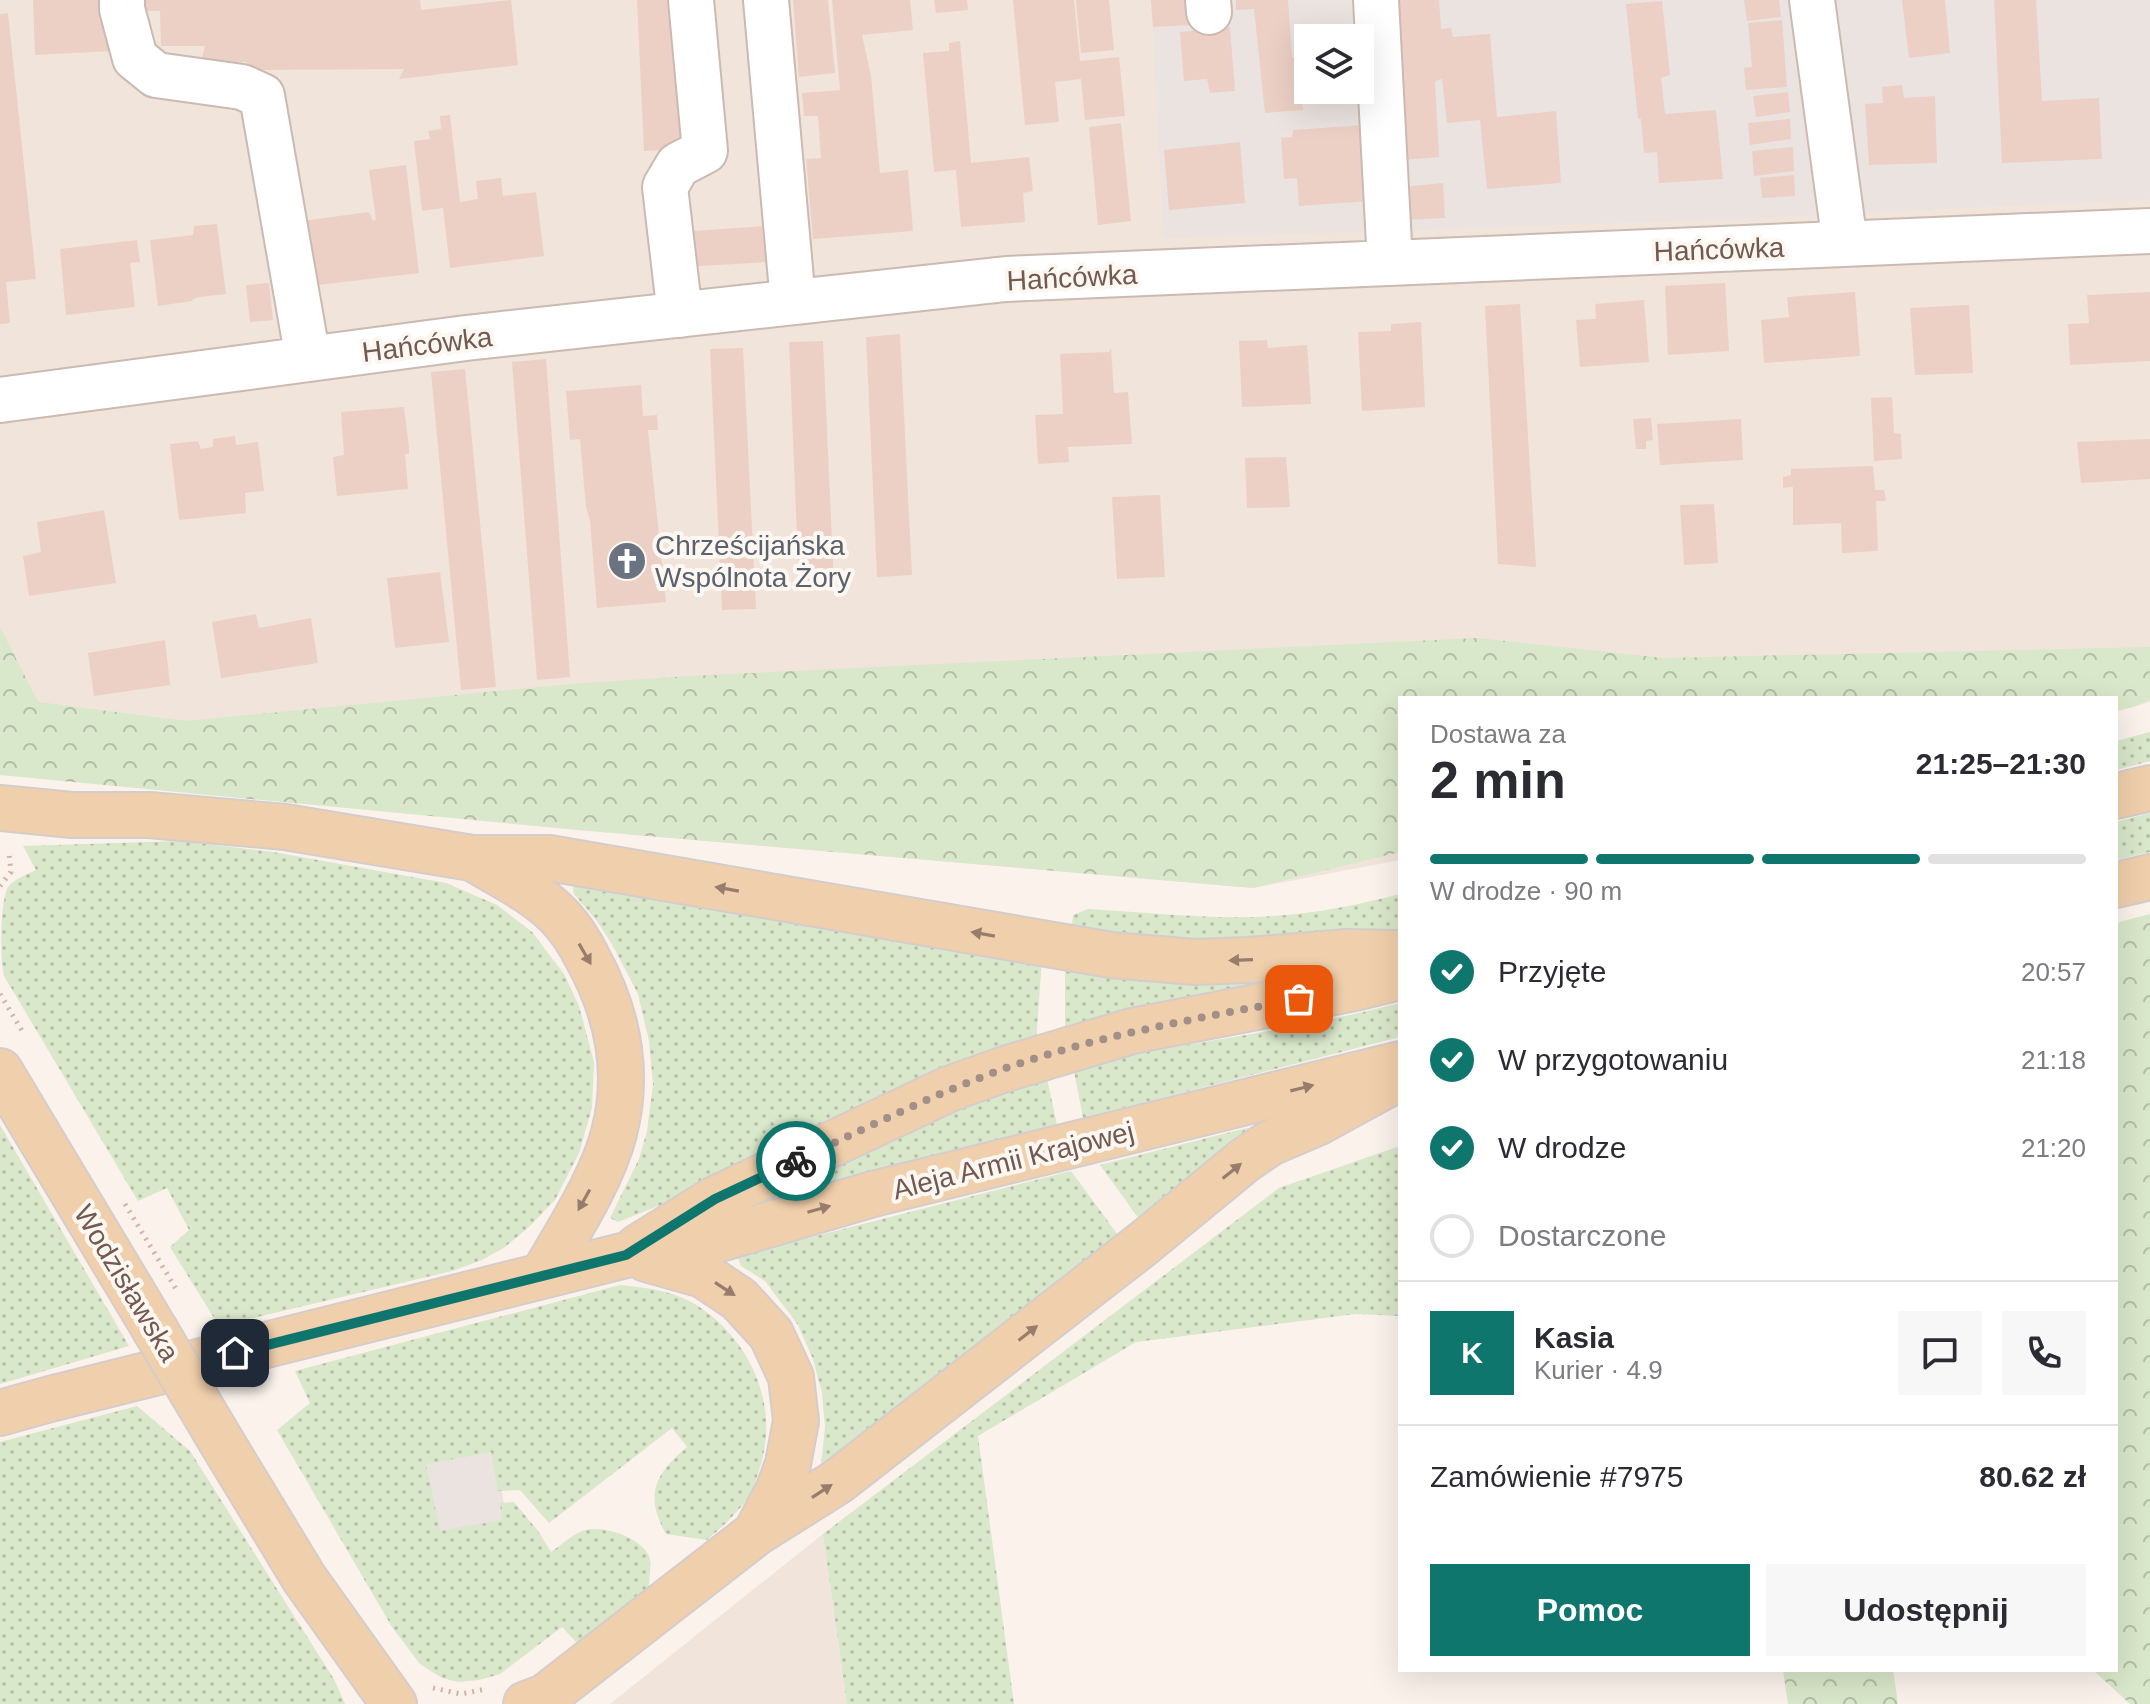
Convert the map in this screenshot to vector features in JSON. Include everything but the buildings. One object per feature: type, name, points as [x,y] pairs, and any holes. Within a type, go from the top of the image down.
[{"type":"main road","points":[[2118,796],[2150,788]]},
{"type":"main road","points":[[0,808],[72,815],[149,815],[285,827],[472,858],[549,858],[1111,955],[1195,962],[1347,952],[1398,953]]},
{"type":"main road","points":[[0,840],[72,815]]},
{"type":"main road","points":[[472,858],[535,895],[561,919],[580,944],[602,984],[618,1034],[622,1081],[614,1134],[597,1178],[543,1275]]},
{"type":"main road","points":[[2118,885],[2150,877]]},
{"type":"main road","name":"Aleja Armii Krajowej","points":[[626,1255],[715,1199],[949,1089],[1132,1031],[1398,977]]},
{"type":"main road","name":"Aleja Armii Krajowej","points":[[0,1413],[626,1255],[699,1245],[873,1194],[1398,1064]]},
{"type":"main road","name":"Wodzisławska","points":[[0,1071],[304,1578],[365,1704]]},
{"type":"main road","points":[[526,1698],[756,1533],[837,1482],[1144,1243],[1245,1160],[1270,1143],[1317,1123],[1398,1079]]},
{"type":"main road","points":[[626,1255],[703,1275],[739,1299],[771,1334],[791,1377],[796,1421],[788,1464],[756,1533]]},
{"type":"main road","name":"Wodzisławska","points":[[304,1578],[410,1693]]},
{"type":"street","points":[[122,0],[135,58],[156,75],[242,87],[262,96],[308,359]]},
{"type":"street","points":[[680,315],[665,187],[678,165],[705,151],[691,0]]},
{"type":"street","points":[[766,0],[793,302]]},
{"type":"street","points":[[1376,0],[1390,263]]},
{"type":"street","points":[[1812,0],[1845,244]]},
{"type":"street","name":"Hańcówka","points":[[0,400],[466,338],[1006,279],[2150,231]]},
{"type":"path","points":[[410,1693],[435,1689],[461,1694],[526,1698]]},
{"type":"shaded area","points":[[0,0],[2150,0],[2150,702],[2118,711],[2118,696],[1398,696],[1398,860],[1253,888],[567,829],[95,775],[0,772]]},
{"type":"shaded area","points":[[1151,0],[2150,0],[2150,199],[1736,219],[1164,238]]},
{"type":"shaded area","points":[[495,1447],[507,1524],[436,1536],[421,1461]]},
{"type":"shaded area","points":[[823,1534],[847,1704],[610,1704]]},
{"type":"green space","points":[[0,627],[38,702],[186,721],[571,684],[689,676],[1477,638],[1664,658],[2150,647],[2150,700],[2118,710],[2118,696],[1398,696],[1398,852],[1253,888],[567,829],[0,775]]},
{"type":"green space","points":[[2150,732],[2150,761],[2118,769],[2118,740]]},
{"type":"green space","points":[[2150,813],[2150,852],[2118,860],[2118,821]]},
{"type":"green space","points":[[180,841],[273,852],[446,883],[497,905],[532,932],[564,974],[579,1006],[594,1062],[592,1108],[579,1153],[555,1200],[529,1227],[505,1247],[452,1271],[219,1326],[170,1247],[189,1230],[167,1188],[138,1201],[4,976],[3,968],[5,894],[14,882],[36,870],[23,846]]},
{"type":"green space","points":[[572,880],[1042,959],[1036,1042],[618,1222],[610,1218],[639,1159],[647,1131],[653,1084],[649,1041],[638,994],[597,921],[574,894]]},
{"type":"green space","points":[[1398,894],[1398,929],[1326,943],[1249,947],[1071,936],[1073,915],[1088,909],[1245,917],[1297,914]]},
{"type":"green space","points":[[2150,914],[2150,1704],[2130,1704],[2095,1672],[2118,1672],[2118,922]]},
{"type":"green space","points":[[1065,962],[1246,977],[1247,987],[1065,1033]]},
{"type":"green space","points":[[1398,1003],[1398,1038],[1083,1118],[1073,1066]]},
{"type":"green space","points":[[1046,1074],[1057,1125],[809,1189],[706,1234],[704,1225],[919,1124]]},
{"type":"green space","points":[[0,1125],[129,1346],[0,1384]]},
{"type":"green space","points":[[1247,1128],[1253,1130],[1142,1223],[1100,1165]]},
{"type":"green space","points":[[1398,1147],[1398,1316],[1356,1314],[1136,1342],[978,1436],[1014,1704],[847,1704],[823,1534],[1279,1188]]},
{"type":"green space","points":[[1071,1171],[1121,1239],[827,1470],[821,1465],[825,1427],[822,1393],[813,1359],[798,1325],[765,1281],[741,1266],[737,1256]]},
{"type":"green space","points":[[620,1285],[662,1291],[692,1302],[720,1323],[736,1341],[758,1381],[764,1403],[764,1450],[752,1491],[735,1514],[707,1540],[666,1534],[656,1508],[656,1486],[667,1466],[687,1447],[672,1428],[549,1523],[520,1490],[498,1491],[491,1452],[426,1464],[440,1531],[502,1520],[500,1503],[514,1502],[551,1552],[582,1531],[600,1529],[638,1543],[649,1556],[650,1563],[649,1588],[577,1643],[562,1627],[500,1674],[458,1682],[442,1678],[420,1664],[392,1627],[277,1430],[310,1403],[295,1371]]},
{"type":"green space","points":[[137,1406],[190,1451],[335,1681],[345,1704],[0,1704],[0,1442]]},
{"type":"green space","points":[[1783,1672],[1893,1672],[1898,1704],[1788,1704]]},
{"type":"way so far","points":[[796,1161],[949,1089],[1005,1069],[1132,1031],[1299,999]]},
{"type":"place","name":"Chrześcijańska Wspólnota Żory","points":[[627,561]]},
{"type":"route","points":[[235,1353],[626,1255],[715,1199],[796,1161]]}]
